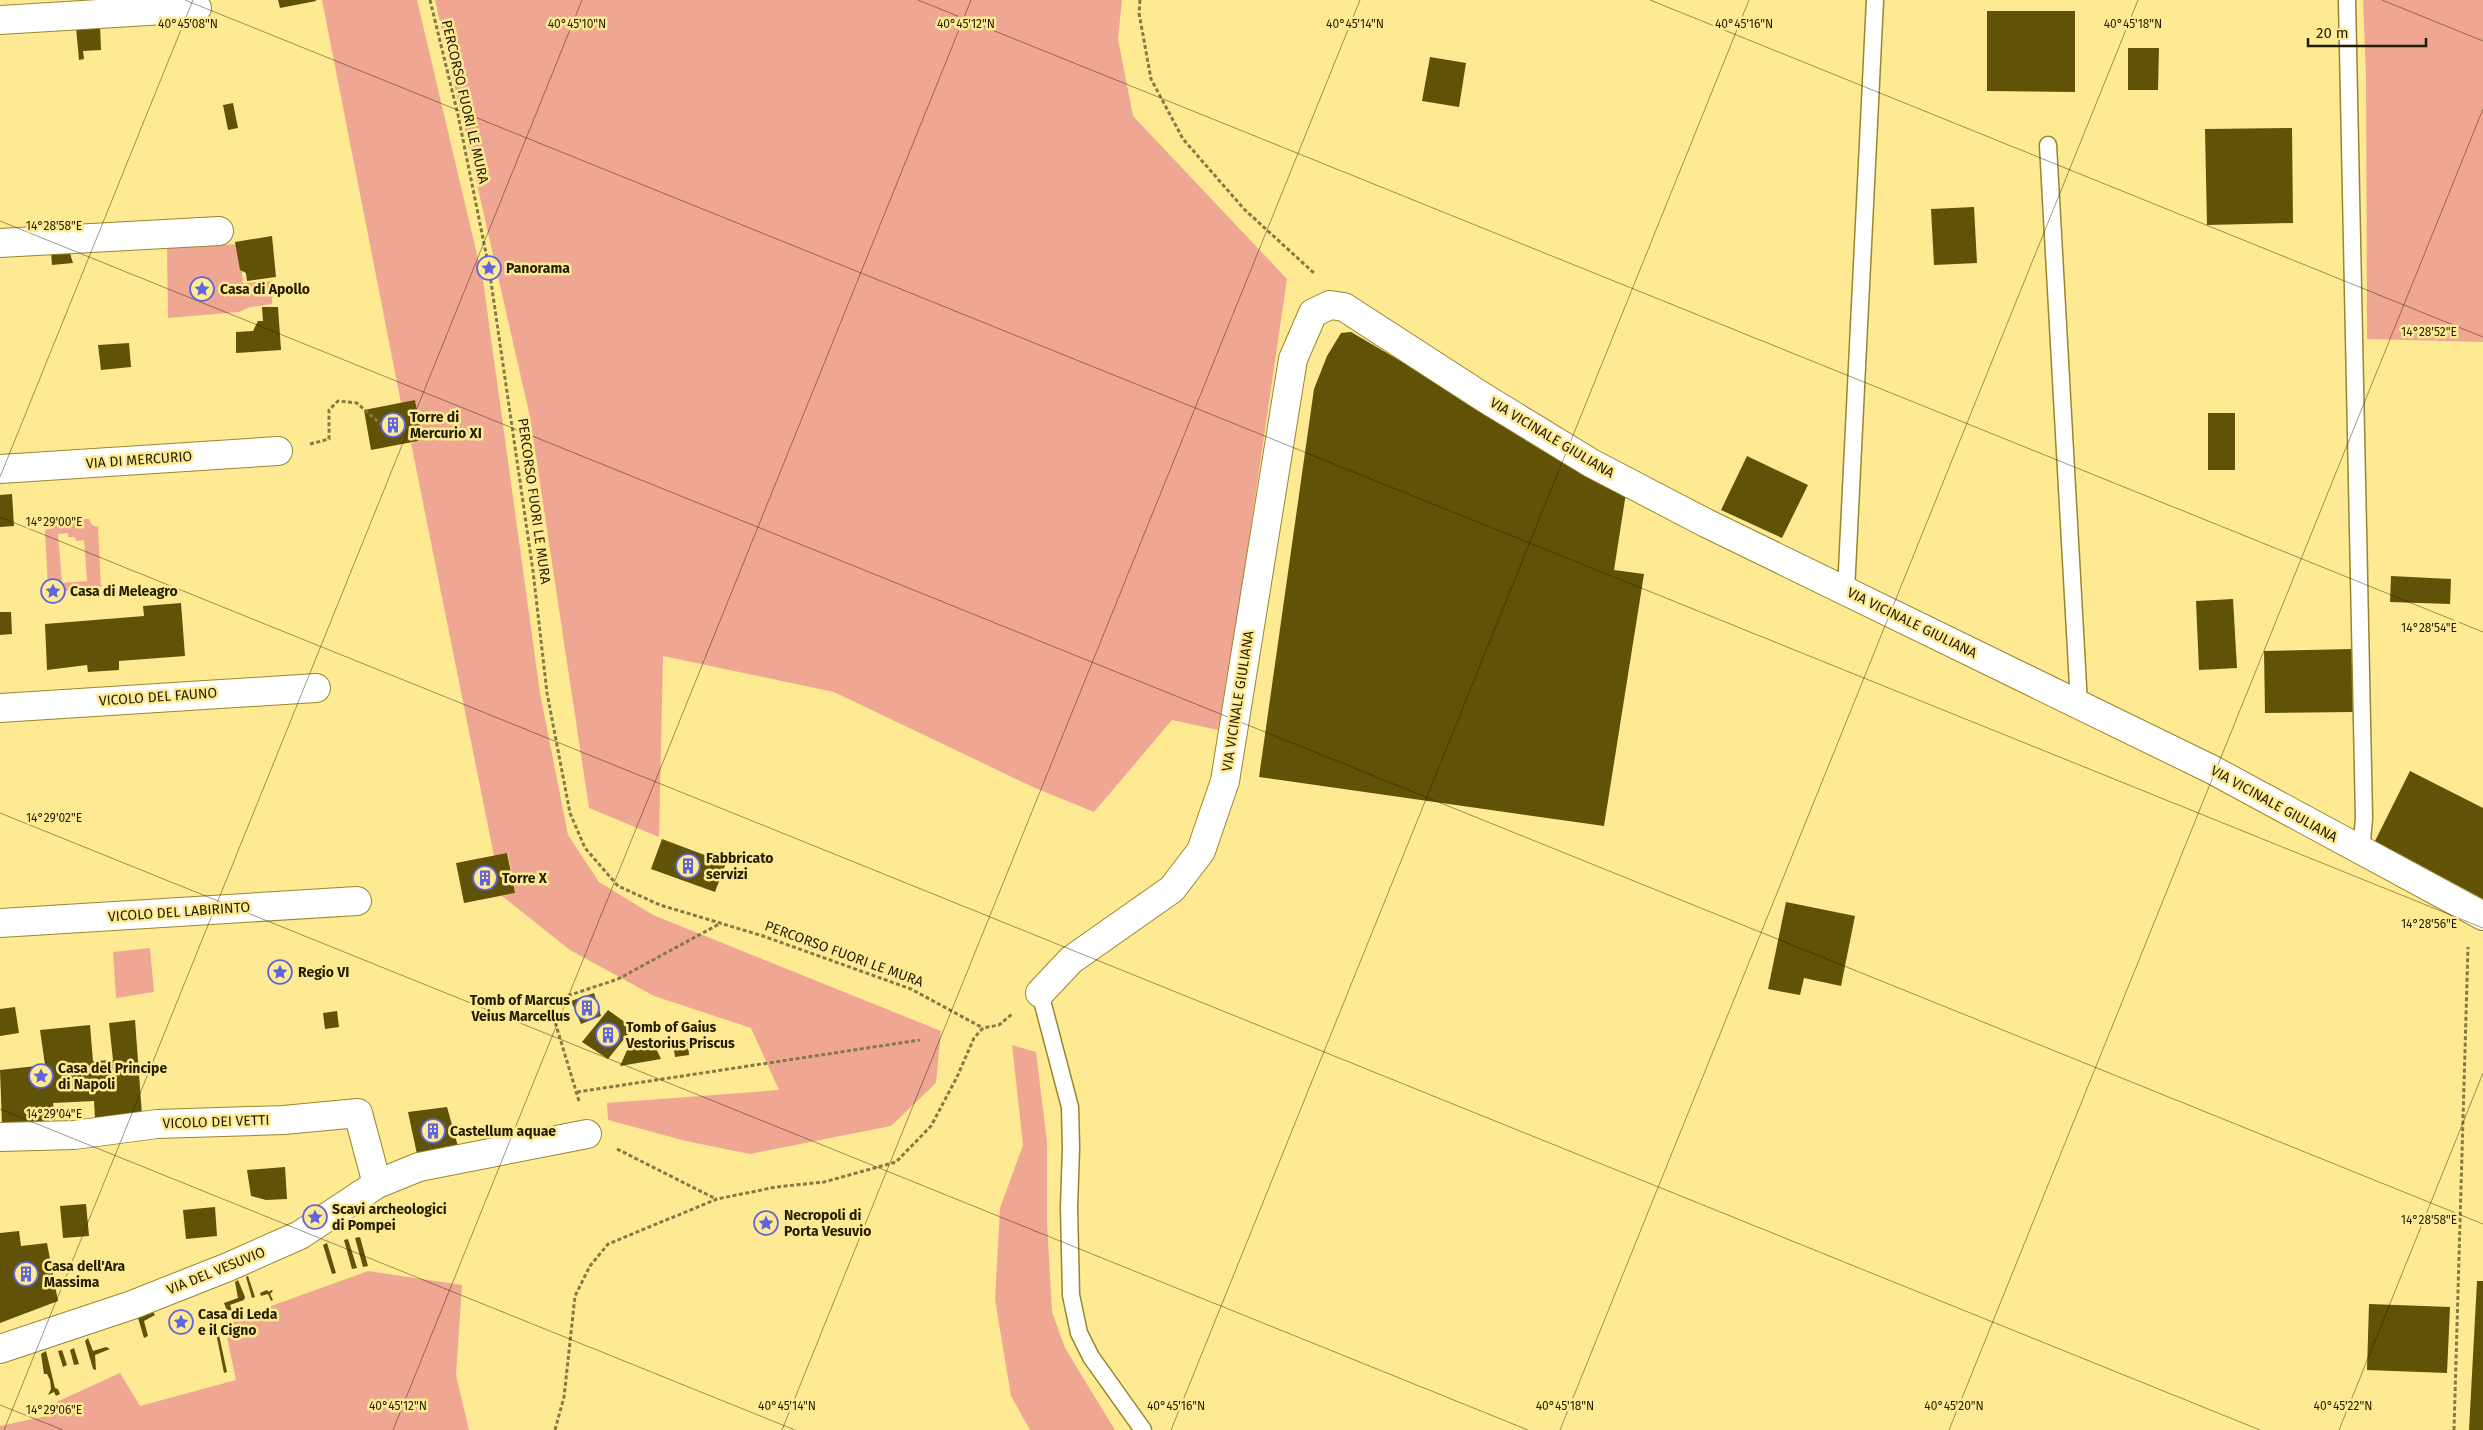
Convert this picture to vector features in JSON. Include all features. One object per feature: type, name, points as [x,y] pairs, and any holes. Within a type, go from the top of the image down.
[{"type":"street","points":[[0,20],[197,8]]},
{"type":"street","points":[[0,244],[220,232]]},
{"type":"street","name":"VIA VICINALE GIULIANA","points":[[1040,993],[1071,960],[1172,889],[1201,851],[1224,781],[1293,359],[1314,313],[1330,305],[1344,307],[1483,398],[1590,463],[1706,523],[2210,769],[2480,915]]},
{"type":"street","name":"VIA DI MERCURIO","points":[[0,469],[278,451]]},
{"type":"street","name":"VICOLO DEL FAUNO","points":[[0,708],[316,688]]},
{"type":"street","name":"VICOLO DEL LABIRINTO","points":[[0,923],[357,901]]},
{"type":"street","name":"VICOLO DEI VETTI","points":[[0,1137],[74,1135],[157,1124],[284,1120],[358,1113],[377,1184]]},
{"type":"street","name":"VIA DEL VESUVIO","points":[[0,1349],[132,1305],[300,1236],[377,1184],[419,1168],[588,1134]]},
{"type":"lane","points":[[1846,591],[1875,0]]},
{"type":"lane","points":[[2347,0],[2364,818],[2361,852]]},
{"type":"lane","points":[[2048,144],[2079,704]]},
{"type":"lane","points":[[1040,993],[1070,1107],[1071,1294],[1079,1332],[1091,1358],[1143,1430]]},
{"type":"path","name":"PERCORSO FUORI LE MURA","points":[[430,0],[458,116],[489,268],[533,571],[547,692],[570,813],[585,848],[618,886],[660,905],[912,989],[983,1028]]},
{"type":"path","points":[[1140,0],[1139,13],[1151,79],[1183,139],[1244,209],[1314,272],[1330,305]]},
{"type":"path","points":[[329,439],[329,410],[338,401],[357,403],[383,426]]},
{"type":"path","points":[[2454,1430],[2468,935],[2480,915]]},
{"type":"path","points":[[721,924],[618,979],[549,1002],[577,1092],[920,1040]]},
{"type":"path","points":[[555,1430],[564,1397],[575,1296],[590,1266],[608,1244],[716,1199],[776,1187],[824,1182],[896,1162],[931,1126],[957,1077],[974,1038],[983,1028],[999,1024]]},
{"type":"path","points":[[588,1134],[686,1186],[716,1199]]},
{"type":"shaded area","points":[[322,0],[417,0],[483,280],[540,693],[568,835],[599,882],[653,915],[941,1031],[936,1083],[891,1126],[750,1154],[686,1141],[608,1120],[607,1103],[779,1090],[751,1028],[654,996],[570,950],[502,896],[515,893],[508,854],[494,856],[411,443],[423,440],[415,400],[401,403]]},
{"type":"shaded area","points":[[435,0],[1122,0],[1118,39],[1133,116],[1287,279],[1241,594],[1218,730],[1172,720],[1094,812],[1035,788],[834,692],[663,656],[659,837],[589,808],[530,417]]},
{"type":"shaded area","points":[[2363,0],[2483,0],[2483,342],[2367,339],[2366,77]]},
{"type":"shaded area","points":[[239,244],[243,283],[273,281],[272,304],[250,307],[239,312],[168,318],[167,248]]},
{"type":"shaded area","points":[[89,519],[92,525],[98,527],[101,587],[96,590],[94,595],[69,596],[68,591],[63,591],[63,597],[58,597],[55,591],[48,589],[45,530],[51,528],[54,521]],"holes":[[[68,533],[68,537],[75,537],[76,541],[84,540],[87,581],[62,583],[58,534]]]},
{"type":"shaded area","points":[[150,948],[154,992],[116,998],[113,952]]},
{"type":"shaded area","points":[[1012,1045],[1036,1052],[1047,1142],[1047,1222],[1052,1312],[1065,1348],[1115,1430],[1030,1430],[1011,1396],[995,1300],[1000,1208],[1023,1145]]},
{"type":"shaded area","points":[[368,1271],[462,1285],[456,1375],[469,1430],[0,1430],[0,1426],[51,1415],[52,1404],[120,1373],[140,1406],[236,1380],[224,1323]]},
{"type":"building","points":[[278,0],[316,0],[316,1],[280,8]]},
{"type":"building","points":[[1987,11],[2075,11],[2075,92],[1987,91]]},
{"type":"building","points":[[100,25],[101,50],[83,51],[84,59],[79,60],[76,27]]},
{"type":"building","points":[[2128,48],[2159,48],[2158,90],[2128,90]]},
{"type":"building","points":[[1430,57],[1466,63],[1459,107],[1422,101]]},
{"type":"building","points":[[233,103],[238,128],[228,130],[223,105]]},
{"type":"building","points":[[2292,128],[2293,223],[2207,225],[2205,129]]},
{"type":"building","points":[[1974,207],[1977,263],[1934,265],[1931,209]]},
{"type":"building","points":[[272,236],[276,277],[247,281],[246,273],[240,270],[235,242]]},
{"type":"building","points":[[69,250],[73,263],[52,265],[51,251]]},
{"type":"building","points":[[262,307],[278,307],[281,350],[236,353],[236,332],[253,331],[258,321],[263,321]]},
{"type":"building","points":[[1351,332],[1626,493],[1614,570],[1644,574],[1604,826],[1259,777],[1314,389],[1327,356],[1341,333]]},
{"type":"building","points":[[129,343],[131,367],[101,370],[98,345]]},
{"type":"building","name":"Torre di Mercurio XI","points":[[415,400],[423,440],[371,450],[364,410]]},
{"type":"building","points":[[2208,413],[2235,413],[2235,470],[2208,470]]},
{"type":"building","points":[[1747,456],[1808,485],[1782,538],[1721,510]]},
{"type":"building","points":[[12,494],[14,526],[0,527],[0,495]]},
{"type":"building","points":[[2391,576],[2451,579],[2450,604],[2390,602]]},
{"type":"building","points":[[2233,599],[2237,668],[2199,670],[2196,601]]},
{"type":"building","points":[[181,603],[185,656],[119,661],[119,670],[88,672],[87,665],[47,670],[45,624],[144,616],[143,606]]},
{"type":"building","points":[[0,612],[11,612],[12,634],[0,635]]},
{"type":"building","points":[[2352,649],[2353,712],[2265,713],[2264,651]]},
{"type":"building","points":[[2410,771],[2483,808],[2483,899],[2375,841]]},
{"type":"building","name":"Fabbricato servizi","points":[[662,839],[726,863],[715,892],[651,869]]},
{"type":"building","name":"Torre X","points":[[507,853],[515,893],[464,903],[456,863]]},
{"type":"building","points":[[1786,902],[1855,916],[1841,986],[1804,978],[1800,995],[1768,989]]},
{"type":"building","name":"Tomb of Marcus Veius Marcellus","points":[[594,993],[601,1016],[581,1024],[571,1001]]},
{"type":"building","points":[[15,1007],[19,1033],[0,1036],[0,1009]]},
{"type":"building","name":"Tomb of Gaius Vestorius Priscus","points":[[608,1010],[633,1028],[608,1059],[582,1042]]},
{"type":"building","points":[[337,1011],[339,1027],[325,1029],[323,1013]]},
{"type":"building","points":[[135,1020],[142,1115],[95,1118],[94,1101],[53,1103],[55,1120],[2,1124],[0,1070],[45,1065],[40,1030],[90,1025],[93,1061],[113,1060],[109,1023]]},
{"type":"building","points":[[640,1041],[654,1044],[661,1059],[620,1066],[628,1048]]},
{"type":"building","points":[[688,1041],[689,1055],[675,1057],[673,1043]]},
{"type":"building","name":"Castellum aquae","points":[[447,1107],[459,1150],[418,1159],[408,1112]]},
{"type":"building","points":[[285,1167],[287,1199],[266,1200],[251,1196],[247,1170]]},
{"type":"building","points":[[86,1204],[89,1236],[63,1238],[60,1206]]},
{"type":"building","points":[[215,1207],[217,1236],[186,1239],[183,1210]]},
{"type":"building","name":"Casa dell'Ara Massima","points":[[19,1231],[21,1246],[47,1243],[58,1301],[0,1323],[0,1233]]},
{"type":"building","points":[[360,1237],[368,1266],[363,1267],[355,1238]]},
{"type":"building","points":[[348,1239],[357,1268],[352,1269],[344,1240]]},
{"type":"building","points":[[327,1243],[336,1273],[332,1274],[323,1245]]},
{"type":"building","points":[[248,1276],[255,1297],[252,1298],[246,1277]]},
{"type":"building","points":[[238,1280],[245,1297],[244,1300],[230,1305],[234,1316],[231,1317],[230,1310],[227,1311],[224,1303],[238,1298],[235,1282]]},
{"type":"building","points":[[2477,1281],[2483,1281],[2483,1430],[2469,1430]]},
{"type":"building","points":[[267,1290],[269,1292],[273,1291],[270,1294],[273,1300],[271,1301],[268,1294],[261,1296],[260,1293]]},
{"type":"building","points":[[2369,1304],[2450,1307],[2447,1373],[2367,1370]]},
{"type":"building","points":[[153,1312],[155,1315],[144,1321],[148,1336],[144,1338],[138,1318]]},
{"type":"building","points":[[216,1321],[227,1372],[224,1373],[214,1323]]},
{"type":"building","points":[[88,1338],[93,1351],[106,1347],[110,1349],[95,1355],[96,1370],[93,1369],[85,1341]]},
{"type":"building","points":[[74,1348],[79,1364],[74,1365],[70,1350]]},
{"type":"building","points":[[62,1350],[67,1365],[63,1367],[58,1351]]},
{"type":"building","points":[[46,1351],[55,1388],[58,1389],[60,1394],[56,1396],[54,1392],[48,1395],[51,1389],[50,1380],[47,1374],[44,1374],[41,1354]]},
{"type":"place","name":"Panorama","points":[[489,268]]},
{"type":"place","name":"Casa di Apollo","points":[[202,289]]},
{"type":"place","name":"Torre di Mercurio XI","points":[[393,425]]},
{"type":"place","name":"Casa di Meleagro","points":[[53,591]]},
{"type":"place","name":"Fabbricato servizi","points":[[688,866]]},
{"type":"place","name":"Torre X","points":[[485,878]]},
{"type":"place","name":"Regio VI","points":[[280,972]]},
{"type":"place","name":"Tomb of Marcus Veius Marcellus","points":[[587,1008]]},
{"type":"place","name":"Tomb of Gaius Vestorius Priscus","points":[[608,1035]]},
{"type":"place","name":"Casa del Principe di Napoli","points":[[41,1076]]},
{"type":"place","name":"Castellum aquae","points":[[433,1131]]},
{"type":"place","name":"Scavi archeologici di Pompei","points":[[315,1217]]},
{"type":"place","name":"Necropoli di Porta Vesuvio","points":[[766,1223]]},
{"type":"place","name":"Casa dell'Ara Massima","points":[[26,1274]]},
{"type":"place","name":"Casa di Leda e il Cigno","points":[[181,1322]]}]
